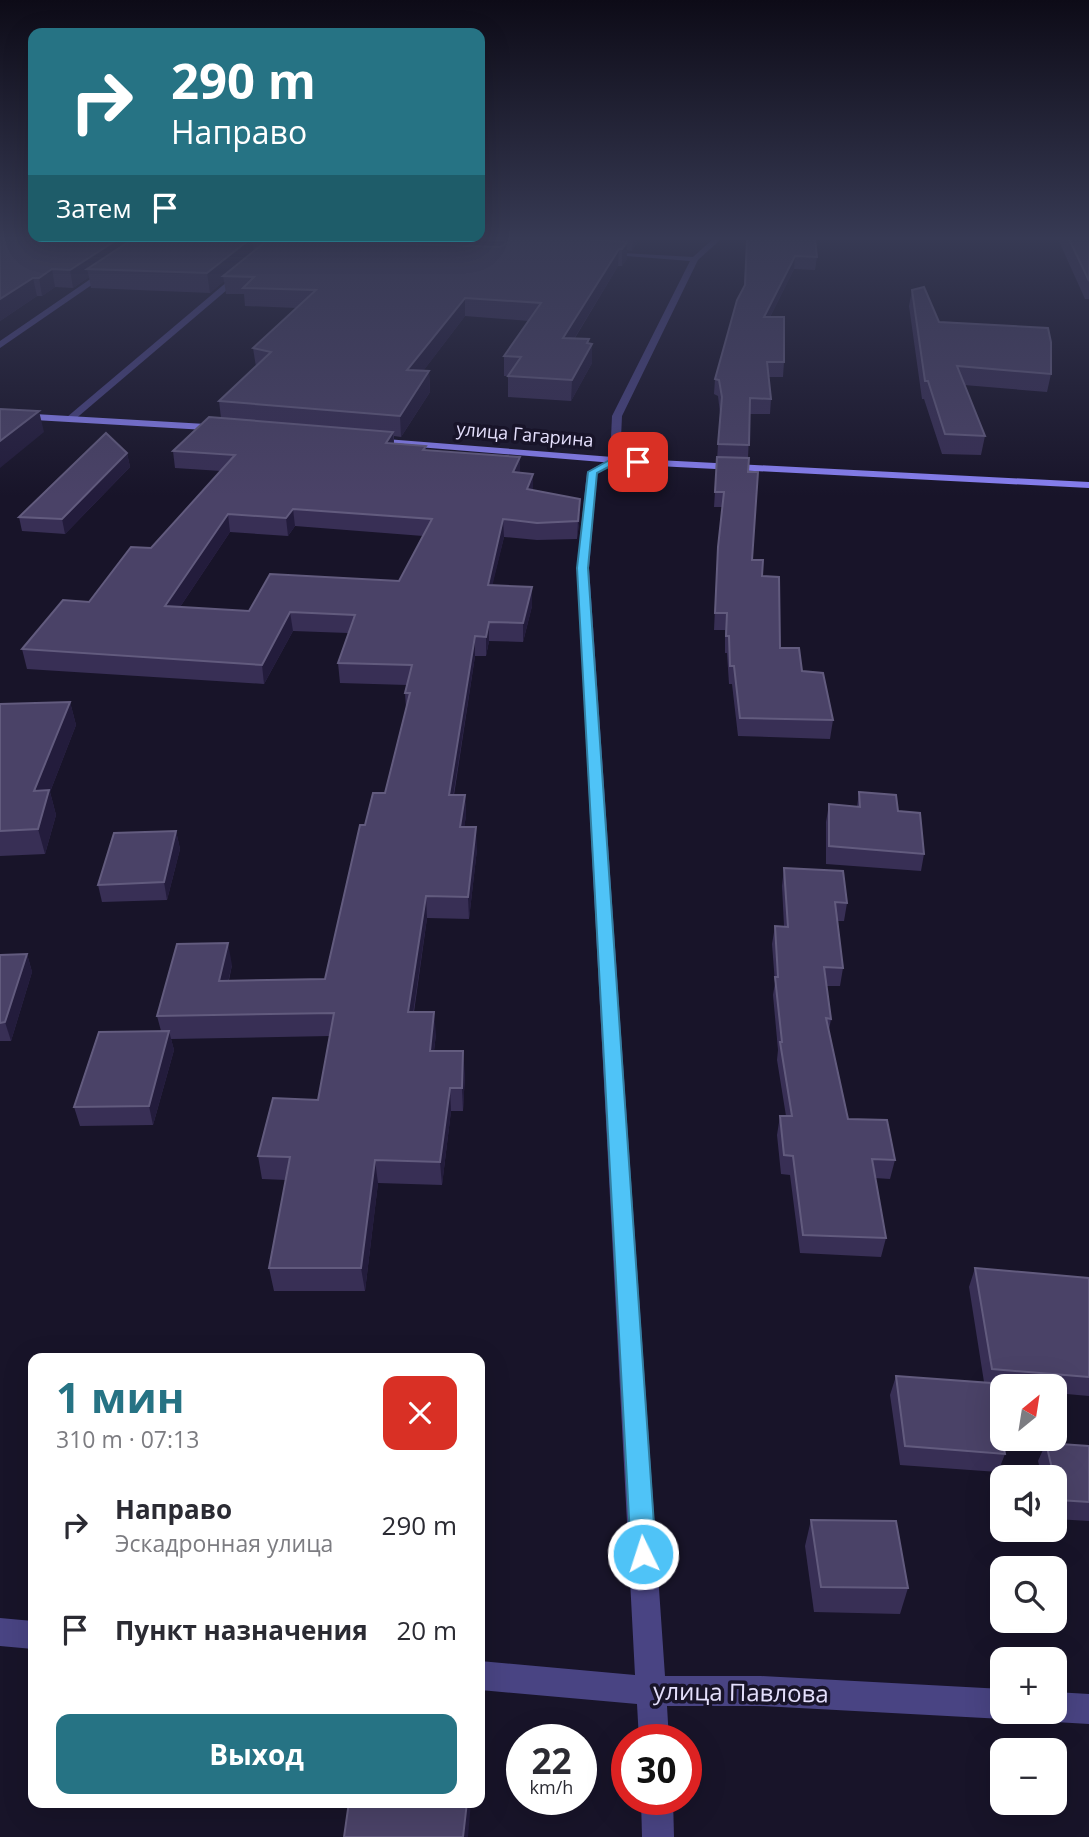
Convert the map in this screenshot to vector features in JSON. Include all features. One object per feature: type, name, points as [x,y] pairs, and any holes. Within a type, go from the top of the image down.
[{"type":"street","points":[[0,345],[29,325]]},
{"type":"street","points":[[70,419],[181,325]]},
{"type":"street","points":[[653,1724],[583,568],[592,472],[615,460],[617,416],[660,325]]},
{"type":"street","points":[[0,415],[235,429]]},
{"type":"street","name":"улица Гагарина","points":[[355,439],[615,460],[1089,485]]},
{"type":"street","points":[[0,1632],[28,1635]]},
{"type":"street","name":"улица Павлова","points":[[485,1676],[652,1691],[761,1690],[990,1703]]},
{"type":"street","points":[[1067,1708],[1089,1709]]},
{"type":"street","points":[[657,1815],[658,1837]]},
{"type":"building","points":[[278,325],[443,325],[407,370],[429,371],[400,416],[219,401],[271,352],[253,348]]},
{"type":"building","points":[[526,325],[571,325],[563,338],[589,339],[587,343],[592,344],[572,380],[508,376],[521,357],[504,356]]},
{"type":"building","points":[[730,325],[784,325],[784,362],[767,362],[771,399],[750,398],[749,445],[718,444],[722,397],[719,380],[715,379]]},
{"type":"building","points":[[917,325],[1048,328],[1051,374],[957,366],[985,436],[945,434],[928,381],[925,381]]},
{"type":"building","points":[[0,409],[39,411],[0,441]]},
{"type":"building","points":[[209,417],[393,432],[386,443],[426,446],[423,450],[520,457],[513,472],[533,474],[527,489],[580,499],[578,521],[537,523],[503,519],[488,585],[532,587],[523,623],[489,622],[486,637],[475,636],[449,795],[465,795],[460,827],[476,827],[468,897],[426,896],[408,1012],[434,1012],[430,1051],[463,1051],[462,1088],[450,1088],[440,1162],[375,1160],[361,1268],[269,1268],[290,1157],[258,1156],[273,1098],[318,1100],[334,1013],[157,1016],[177,944],[228,943],[219,981],[325,979],[360,825],[365,825],[373,793],[385,793],[410,693],[405,693],[412,665],[338,663],[355,615],[290,612],[262,665],[22,649],[63,600],[89,602],[131,547],[151,548],[235,455],[173,451]],"holes":[[[293,509],[432,519],[399,581],[270,574],[249,611],[165,606],[228,514],[286,518]]]},
{"type":"building","points":[[106,433],[127,453],[62,519],[19,517]]},
{"type":"building","points":[[717,457],[749,458],[748,472],[758,472],[752,560],[763,560],[762,576],[779,577],[780,648],[799,648],[802,671],[823,673],[833,720],[740,718],[734,666],[730,666],[729,636],[726,636],[727,613],[715,613],[724,492],[715,492]]},
{"type":"building","points":[[70,702],[34,791],[49,790],[38,829],[0,831],[0,704]]},
{"type":"building","points":[[859,792],[896,795],[898,811],[920,813],[924,854],[829,846],[829,804],[860,807]]},
{"type":"building","points":[[176,831],[164,882],[98,885],[114,833]]},
{"type":"building","points":[[784,868],[843,871],[847,903],[835,902],[843,968],[824,967],[831,1019],[826,1018],[848,1119],[887,1120],[895,1160],[872,1159],[886,1238],[803,1235],[793,1156],[784,1155],[780,1116],[792,1116],[780,1042],[775,977],[778,977],[775,926],[788,927]]},
{"type":"building","points":[[27,954],[5,1022],[0,1023],[0,955]]},
{"type":"building","points":[[169,1031],[149,1106],[74,1107],[99,1032]]},
{"type":"building","points":[[975,1268],[1089,1278],[1089,1377],[992,1369]]},
{"type":"building","points":[[896,1376],[990,1383],[990,1451],[1004,1451],[1005,1454],[905,1446]]},
{"type":"building","points":[[1068,1445],[1089,1446],[1089,1502],[1067,1501],[1067,1465],[1051,1465],[1048,1451],[1068,1451]]},
{"type":"building","points":[[811,1520],[896,1521],[908,1588],[821,1587]]},
{"type":"building","points":[[348,1808],[466,1808],[463,1837],[344,1837]]},
{"type":"route","points":[[638,462],[615,460],[592,472],[583,568],[643,1554]]}]
